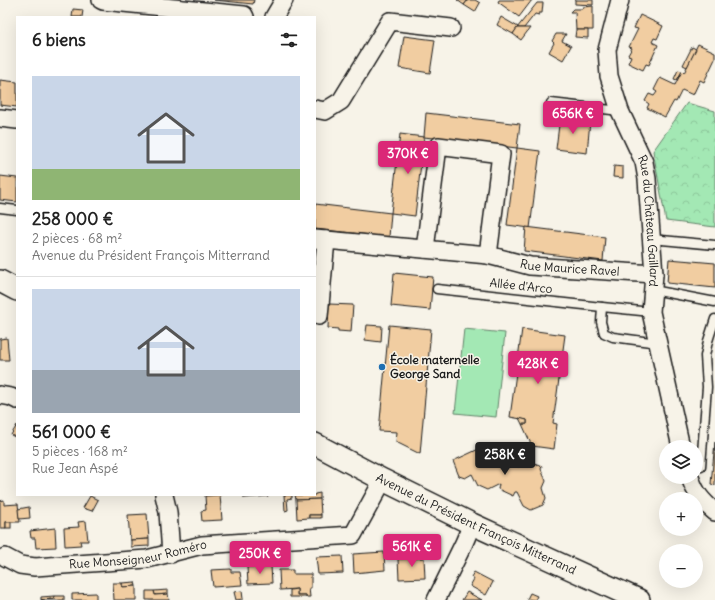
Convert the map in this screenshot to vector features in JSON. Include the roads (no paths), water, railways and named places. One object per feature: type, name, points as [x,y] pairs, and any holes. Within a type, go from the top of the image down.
[{"type":"street","points":[[101,0],[244,16]]},
{"type":"street","points":[[275,16],[284,0]]},
{"type":"street","name":"Rue du Château Gaillard","points":[[620,0],[607,50],[609,76],[620,111],[644,162],[647,180],[651,239],[653,282],[651,312],[680,440]]},
{"type":"street","points":[[316,109],[325,111],[341,101],[390,21],[451,28]]},
{"type":"street","points":[[0,118],[16,120]]},
{"type":"street","points":[[425,249],[438,146],[501,154],[488,255]]},
{"type":"street","points":[[319,316],[321,240]]},
{"type":"street","name":"Rue Maurice Ravel","points":[[321,240],[488,255],[530,266],[653,282]]},
{"type":"street","points":[[0,281],[16,289]]},
{"type":"street","points":[[0,395],[16,400]]},
{"type":"street","name":"Avenue du Président François Mitterrand","points":[[316,445],[472,524],[639,600]]},
{"type":"street","name":"Rue Monseigneur Roméro","points":[[5,557],[20,565],[35,567],[147,559],[202,545],[353,535],[383,480]]},
{"type":"street","points":[[694,484],[694,488],[705,503],[715,512]]},
{"type":"street","points":[[164,496],[168,512],[171,554]]},
{"type":"street","points":[[436,600],[472,524]]},
{"type":"lane","points":[[551,103],[620,111]]},
{"type":"lane","points":[[0,208],[16,210]]},
{"type":"lane","points":[[651,239],[715,245]]},
{"type":"lane","points":[[653,282],[715,302]]},
{"type":"lane","name":"Allée d'Arco","points":[[437,289],[651,312]]},
{"type":"lane","points":[[602,307],[601,322],[604,333],[613,337],[658,343]]},
{"type":"lane","points":[[701,440],[708,387],[705,356],[715,319]]},
{"type":"place","name":"École maternelle George Sand","points":[[382,367]]}]
